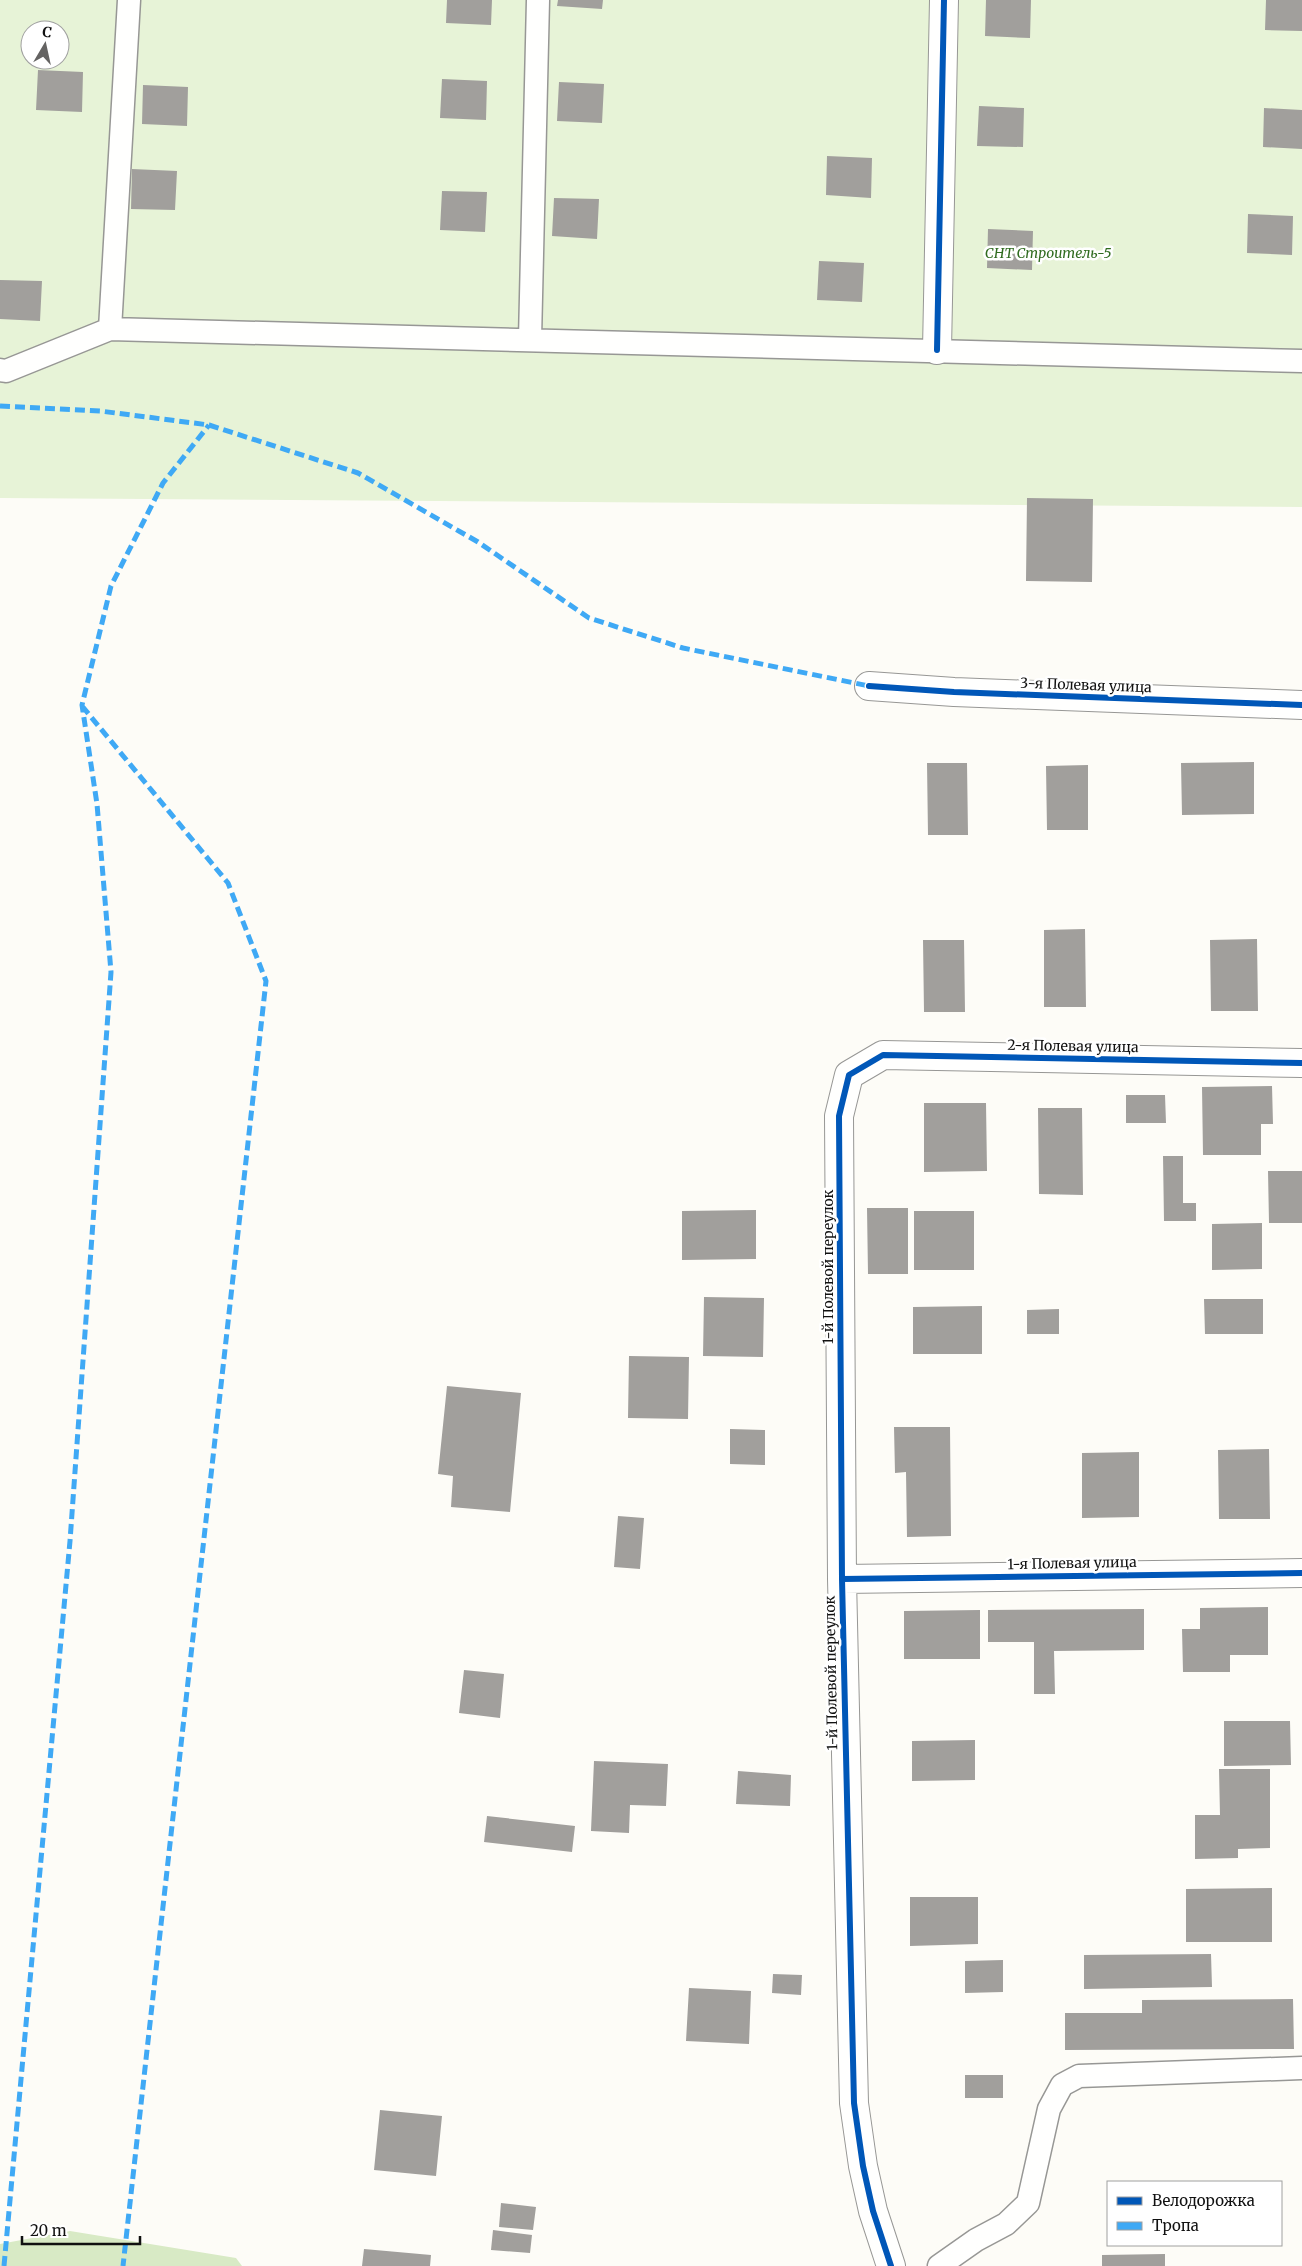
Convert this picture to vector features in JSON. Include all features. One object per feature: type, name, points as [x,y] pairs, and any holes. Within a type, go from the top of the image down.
[{"type":"street","points":[[937,350],[944,0]]},
{"type":"street","name":"3-я Полевая улица","points":[[869,686],[954,692],[1302,705]]},
{"type":"street","name":"2-я Полевая улица","points":[[849,1075],[883,1055],[1302,1063]]},
{"type":"street","name":"1-й Полевой переулок","points":[[849,1075],[840,1116],[842,1579],[854,2103],[863,2166],[873,2211],[891,2266]]},
{"type":"street","name":"1-я Полевая улица","points":[[842,1579],[1302,1573]]},
{"type":"lane","points":[[110,329],[129,0]]},
{"type":"lane","points":[[530,339],[538,0]]},
{"type":"lane","points":[[0,370],[6,371],[110,329],[1302,361]]},
{"type":"lane","points":[[939,2266],[976,2240],[1006,2224],[1028,2203],[1049,2109],[1062,2085],[1079,2076],[1302,2068]]},
{"type":"green space","name":"СНТ Строитель-5","points":[[0,0],[1302,0],[1302,507],[0,498]]},
{"type":"green space","points":[[70,2231],[236,2258],[242,2266],[0,2266],[0,2244]]},
{"type":"building","points":[[447,0],[492,0],[491,25],[446,23]]},
{"type":"building","points":[[558,0],[603,0],[602,9],[557,6]]},
{"type":"building","points":[[986,0],[1031,0],[1030,38],[985,36]]},
{"type":"building","points":[[1266,0],[1302,0],[1302,31],[1265,30]]},
{"type":"building","points":[[38,70],[83,72],[82,112],[36,110]]},
{"type":"building","points":[[442,79],[487,81],[486,120],[440,118]]},
{"type":"building","points":[[559,82],[604,84],[602,123],[557,121]]},
{"type":"building","points":[[143,85],[188,87],[187,126],[142,124]]},
{"type":"building","points":[[979,106],[1024,108],[1023,147],[977,146]]},
{"type":"building","points":[[1264,108],[1302,110],[1302,149],[1263,147]]},
{"type":"building","points":[[827,156],[872,158],[871,198],[826,195]]},
{"type":"building","points":[[132,169],[177,171],[175,210],[131,209]]},
{"type":"building","points":[[442,191],[487,192],[485,232],[440,230]]},
{"type":"building","points":[[554,198],[599,199],[597,239],[552,236]]},
{"type":"building","points":[[1248,214],[1293,216],[1292,255],[1247,253]]},
{"type":"building","points":[[988,229],[1033,231],[1032,270],[987,268]]},
{"type":"building","points":[[819,261],[864,263],[862,302],[817,300]]},
{"type":"building","points":[[0,280],[42,281],[40,321],[0,319]]},
{"type":"building","points":[[1027,498],[1093,499],[1092,582],[1026,581]]},
{"type":"building","points":[[1254,762],[1254,814],[1182,815],[1181,763]]},
{"type":"building","points":[[927,763],[967,763],[968,835],[928,835]]},
{"type":"building","points":[[1088,765],[1088,830],[1047,830],[1046,766]]},
{"type":"building","points":[[1085,929],[1086,1007],[1044,1007],[1044,930]]},
{"type":"building","points":[[1257,939],[1258,1011],[1211,1011],[1210,940]]},
{"type":"building","points":[[923,940],[964,940],[965,1012],[924,1012]]},
{"type":"building","points":[[1272,1086],[1273,1124],[1261,1124],[1261,1155],[1203,1155],[1202,1087]]},
{"type":"building","points":[[1126,1095],[1165,1095],[1166,1123],[1126,1123]]},
{"type":"building","points":[[924,1103],[986,1103],[987,1171],[924,1172]]},
{"type":"building","points":[[1038,1108],[1082,1108],[1083,1195],[1039,1194]]},
{"type":"building","points":[[1163,1156],[1183,1156],[1183,1203],[1196,1203],[1196,1221],[1164,1221]]},
{"type":"building","points":[[1268,1171],[1302,1171],[1302,1223],[1269,1223]]},
{"type":"building","points":[[867,1208],[908,1208],[908,1274],[868,1274]]},
{"type":"building","points":[[756,1210],[756,1259],[682,1260],[682,1211]]},
{"type":"building","points":[[914,1211],[974,1211],[974,1270],[914,1270]]},
{"type":"building","points":[[1262,1223],[1262,1269],[1212,1270],[1212,1224]]},
{"type":"building","points":[[704,1297],[764,1298],[763,1357],[703,1356]]},
{"type":"building","points":[[1204,1299],[1263,1299],[1263,1334],[1205,1334]]},
{"type":"building","points":[[982,1306],[982,1354],[913,1354],[913,1307]]},
{"type":"building","points":[[1059,1309],[1059,1334],[1027,1334],[1027,1310]]},
{"type":"building","points":[[629,1356],[689,1357],[688,1419],[628,1418]]},
{"type":"building","points":[[447,1386],[521,1393],[510,1512],[451,1507],[453,1476],[438,1474]]},
{"type":"building","points":[[894,1427],[950,1427],[951,1536],[907,1537],[906,1472],[895,1473]]},
{"type":"building","points":[[730,1429],[765,1430],[765,1465],[730,1464]]},
{"type":"building","points":[[1269,1449],[1270,1519],[1219,1519],[1218,1450]]},
{"type":"building","points":[[1139,1452],[1139,1517],[1082,1518],[1082,1453]]},
{"type":"building","points":[[618,1516],[644,1518],[640,1569],[614,1567]]},
{"type":"building","points":[[1268,1607],[1268,1655],[1230,1655],[1230,1672],[1183,1672],[1182,1629],[1200,1629],[1200,1608]]},
{"type":"building","points":[[1144,1609],[1144,1650],[1054,1651],[1055,1694],[1034,1694],[1034,1642],[988,1642],[988,1610]]},
{"type":"building","points":[[980,1610],[980,1659],[904,1659],[904,1611]]},
{"type":"building","points":[[464,1670],[504,1674],[500,1718],[459,1713]]},
{"type":"building","points":[[1224,1721],[1290,1721],[1291,1765],[1224,1766]]},
{"type":"building","points":[[975,1740],[975,1780],[912,1781],[912,1741]]},
{"type":"building","points":[[594,1761],[668,1764],[666,1806],[630,1805],[629,1833],[591,1831]]},
{"type":"building","points":[[1219,1769],[1270,1769],[1270,1848],[1238,1849],[1238,1858],[1195,1859],[1195,1815],[1220,1815]]},
{"type":"building","points":[[738,1771],[791,1775],[790,1806],[736,1804]]},
{"type":"building","points":[[487,1816],[575,1826],[572,1852],[484,1842]]},
{"type":"building","points":[[1272,1888],[1272,1942],[1186,1942],[1186,1889]]},
{"type":"building","points":[[910,1897],[978,1897],[978,1944],[910,1946]]},
{"type":"building","points":[[1211,1954],[1212,1987],[1084,1989],[1084,1955]]},
{"type":"building","points":[[1003,1960],[1003,1992],[965,1993],[965,1961]]},
{"type":"building","points":[[773,1974],[802,1975],[801,1995],[772,1993]]},
{"type":"building","points":[[689,1988],[751,1991],[749,2044],[686,2041]]},
{"type":"building","points":[[1293,1999],[1294,2049],[1065,2050],[1065,2013],[1142,2013],[1142,2000]]},
{"type":"building","points":[[965,2075],[1003,2075],[1003,2098],[965,2098]]},
{"type":"building","points":[[380,2110],[442,2116],[436,2176],[374,2170]]},
{"type":"building","points":[[501,2203],[536,2207],[533,2230],[499,2227]]},
{"type":"building","points":[[493,2230],[532,2235],[530,2253],[491,2250]]},
{"type":"building","points":[[364,2249],[431,2255],[430,2266],[362,2266]]},
{"type":"building","points":[[1165,2254],[1165,2266],[1102,2266],[1102,2255]]},
{"type":"marked path","points":[[0,406],[100,411],[209,425],[358,473],[478,542],[589,618],[683,648],[869,686]]},
{"type":"marked path","points":[[4,2266],[70,1541],[111,972],[97,804],[82,705],[111,586],[163,483],[209,425]]},
{"type":"marked path","points":[[82,706],[228,883],[266,981],[123,2266]]},
{"type":"cycle path","points":[[937,350],[944,0]]},
{"type":"cycle path","points":[[869,686],[954,692],[1302,705]]},
{"type":"cycle path","points":[[891,2266],[873,2211],[863,2166],[854,2103],[842,1579],[839,1116],[849,1075],[883,1055],[1302,1063]]},
{"type":"cycle path","points":[[842,1579],[1302,1573]]}]
